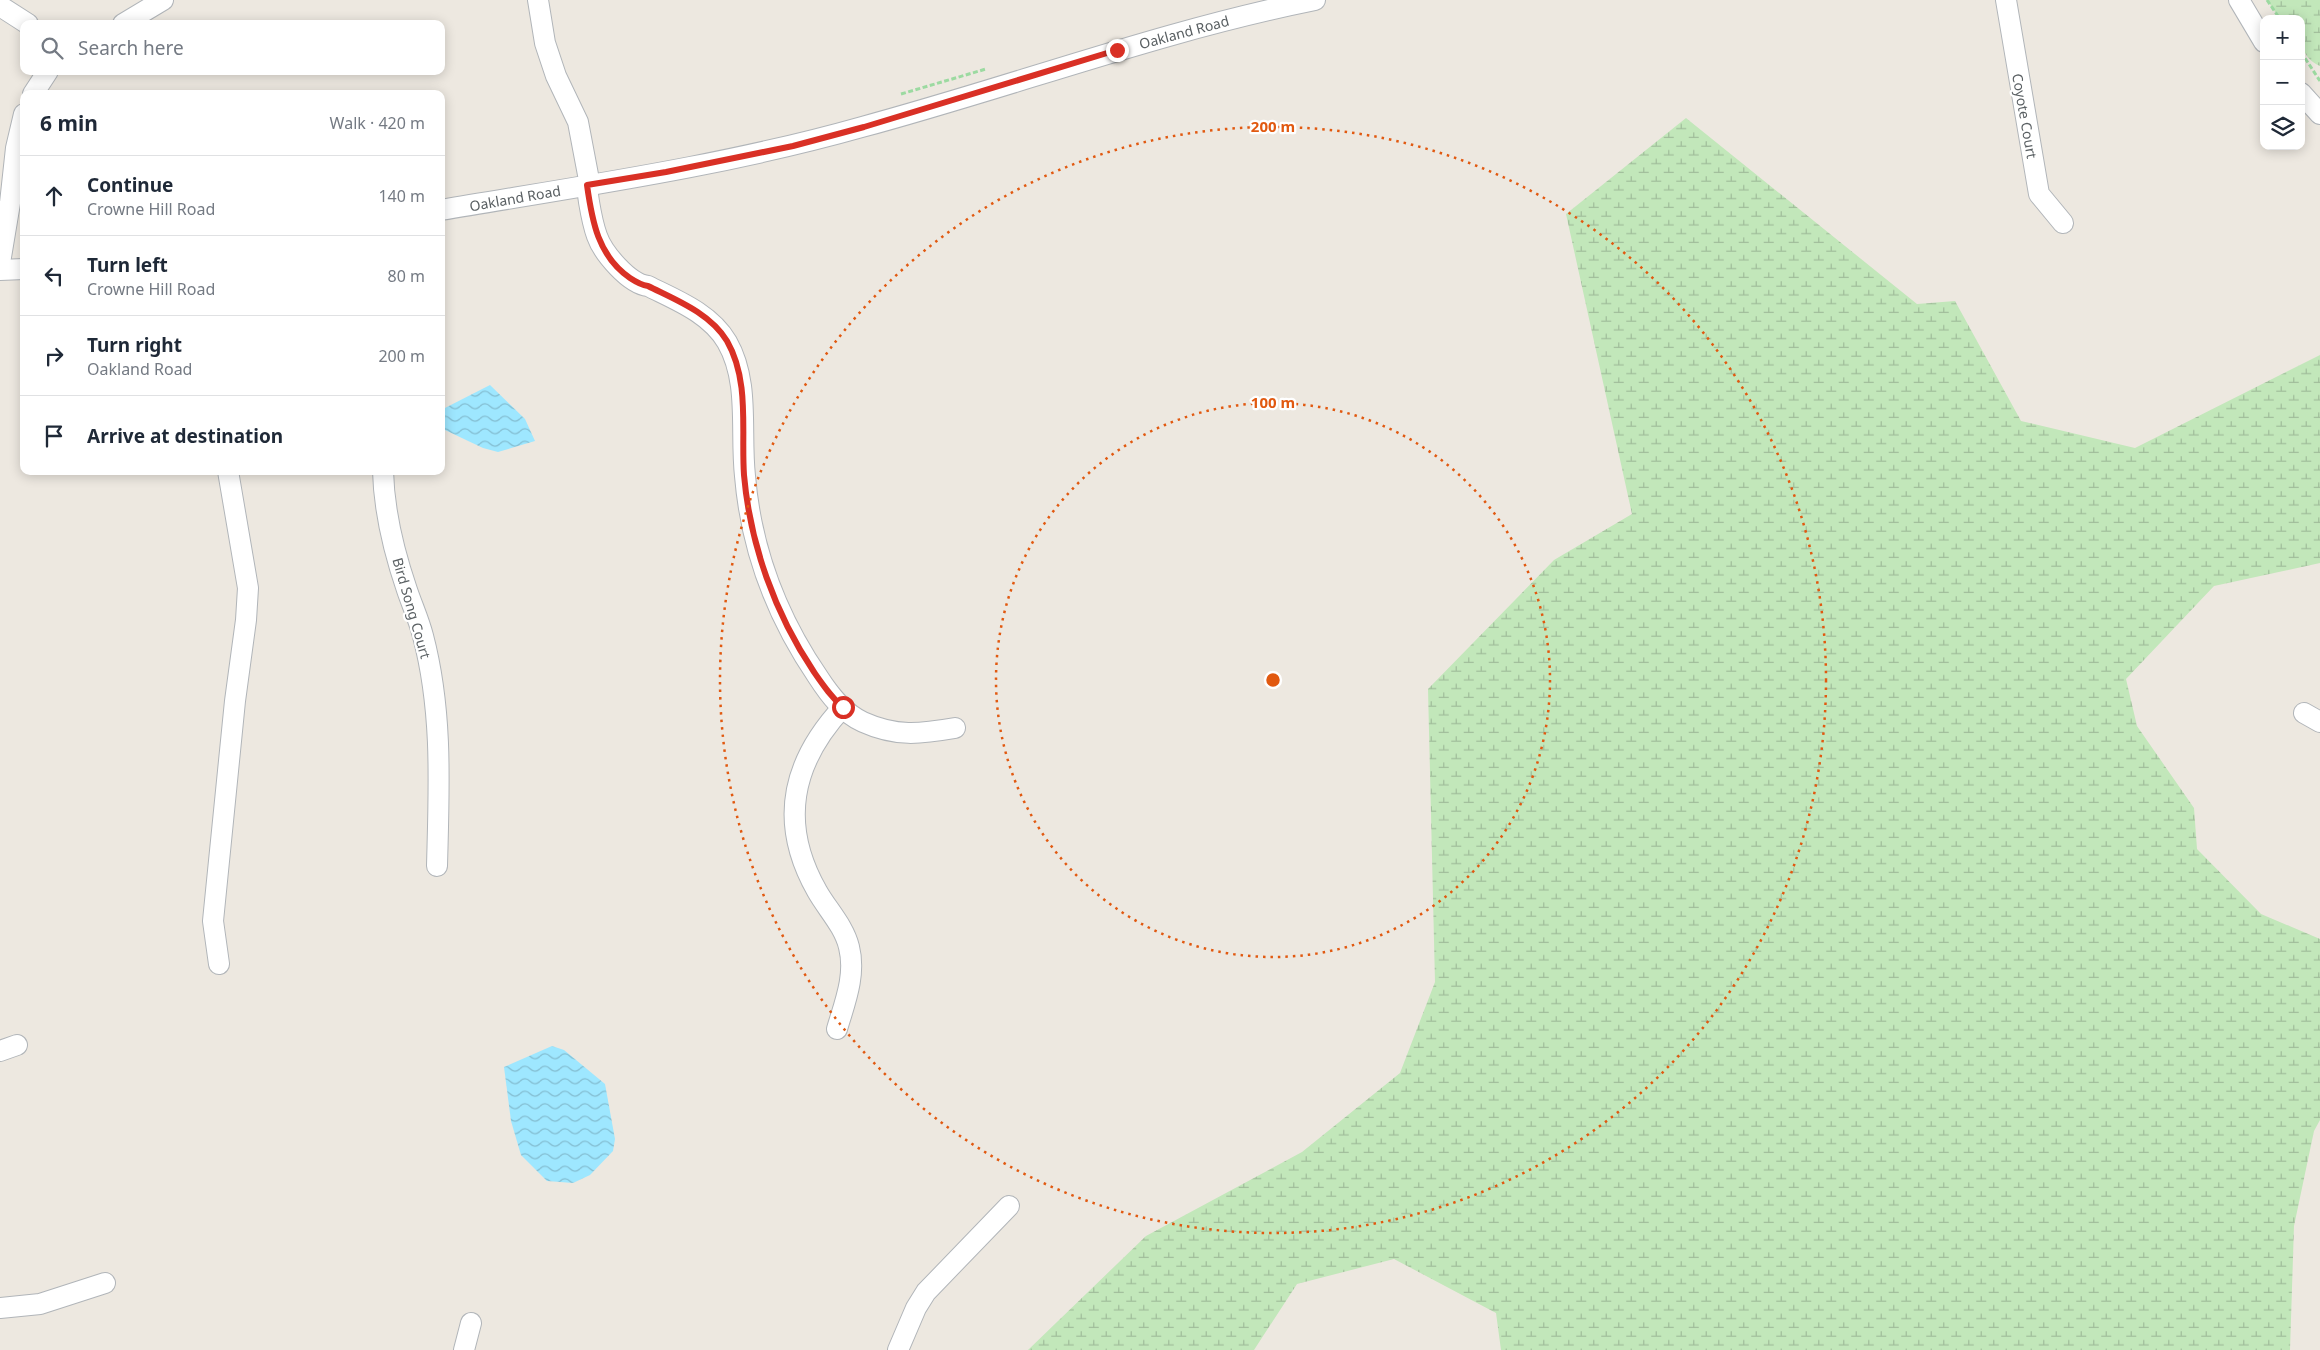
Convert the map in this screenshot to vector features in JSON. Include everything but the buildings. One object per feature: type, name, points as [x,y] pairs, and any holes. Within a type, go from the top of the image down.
[{"type":"street","points":[[130,20],[163,0]]},
{"type":"street","points":[[538,0],[548,51],[556,76],[578,122],[589,180],[587,185],[598,238],[619,268],[642,285],[648,286],[684,304],[708,319],[727,341],[738,366],[742,394],[744,475],[754,537],[774,598],[812,668],[835,700],[861,721],[882,730],[904,734],[955,728]]},
{"type":"street","name":"Oakland Road","points":[[445,209],[675,170],[793,146],[864,127],[1152,39],[1276,4],[1315,0]]},
{"type":"street","name":"Coyote Court","points":[[2006,0],[2038,194],[2063,223]]},
{"type":"street","points":[[2239,0],[2260,35]]},
{"type":"street","points":[[0,6],[22,20]]},
{"type":"street","points":[[36,90],[45,75]]},
{"type":"street","points":[[2305,97],[2320,114]]},
{"type":"street","points":[[0,263],[20,131]]},
{"type":"street","points":[[0,270],[20,269]]},
{"type":"street","points":[[219,964],[213,921],[248,588],[229,475]]},
{"type":"street","name":"Bird Song Court","points":[[384,475],[392,539],[406,589],[423,635],[437,703],[440,768],[437,866]]},
{"type":"street","points":[[837,1028],[850,984],[852,965],[849,946],[841,928],[818,893],[803,865],[796,836],[794,804],[801,773],[813,744],[843,707]]},
{"type":"street","points":[[898,1350],[916,1308],[926,1292],[1009,1206]]},
{"type":"street","points":[[0,1308],[40,1304],[105,1284]]},
{"type":"street","points":[[464,1350],[471,1323]]},
{"type":"path","points":[[2267,0],[2277,15]]},
{"type":"path","points":[[2305,58],[2320,81]]},
{"type":"path","points":[[895,96],[988,68]]},
{"type":"green space","points":[[2267,0],[2320,0],[2320,66],[2308,58],[2305,52],[2305,15],[2277,15]]},
{"type":"green space","points":[[1686,118],[1917,304],[1955,301],[2021,421],[2135,448],[2320,355],[2320,563],[2214,586],[2126,679],[2137,726],[2194,808],[2197,849],[2261,914],[2320,939],[2320,1120],[2314,1131],[2294,1226],[2290,1350],[1501,1350],[1496,1313],[1394,1259],[1297,1284],[1254,1350],[1028,1350],[1146,1236],[1302,1152],[1400,1073],[1435,982],[1428,689],[1554,560],[1632,514],[1566,214]]},
{"type":"water","points":[[490,385],[525,419],[535,441],[498,452],[483,448],[445,430],[445,408]]},
{"type":"water","points":[[552,1046],[564,1050],[605,1084],[615,1139],[613,1151],[590,1175],[573,1183],[547,1181],[521,1155],[511,1121],[504,1067]]},
{"type":"route","points":[[843,707],[821,682],[802,654],[774,598],[754,537],[744,475],[742,394],[738,366],[727,341],[708,319],[684,304],[648,286],[642,285],[624,273],[609,257],[598,238],[592,217],[587,185],[666,172],[793,146],[864,127],[1117,50]]}]
